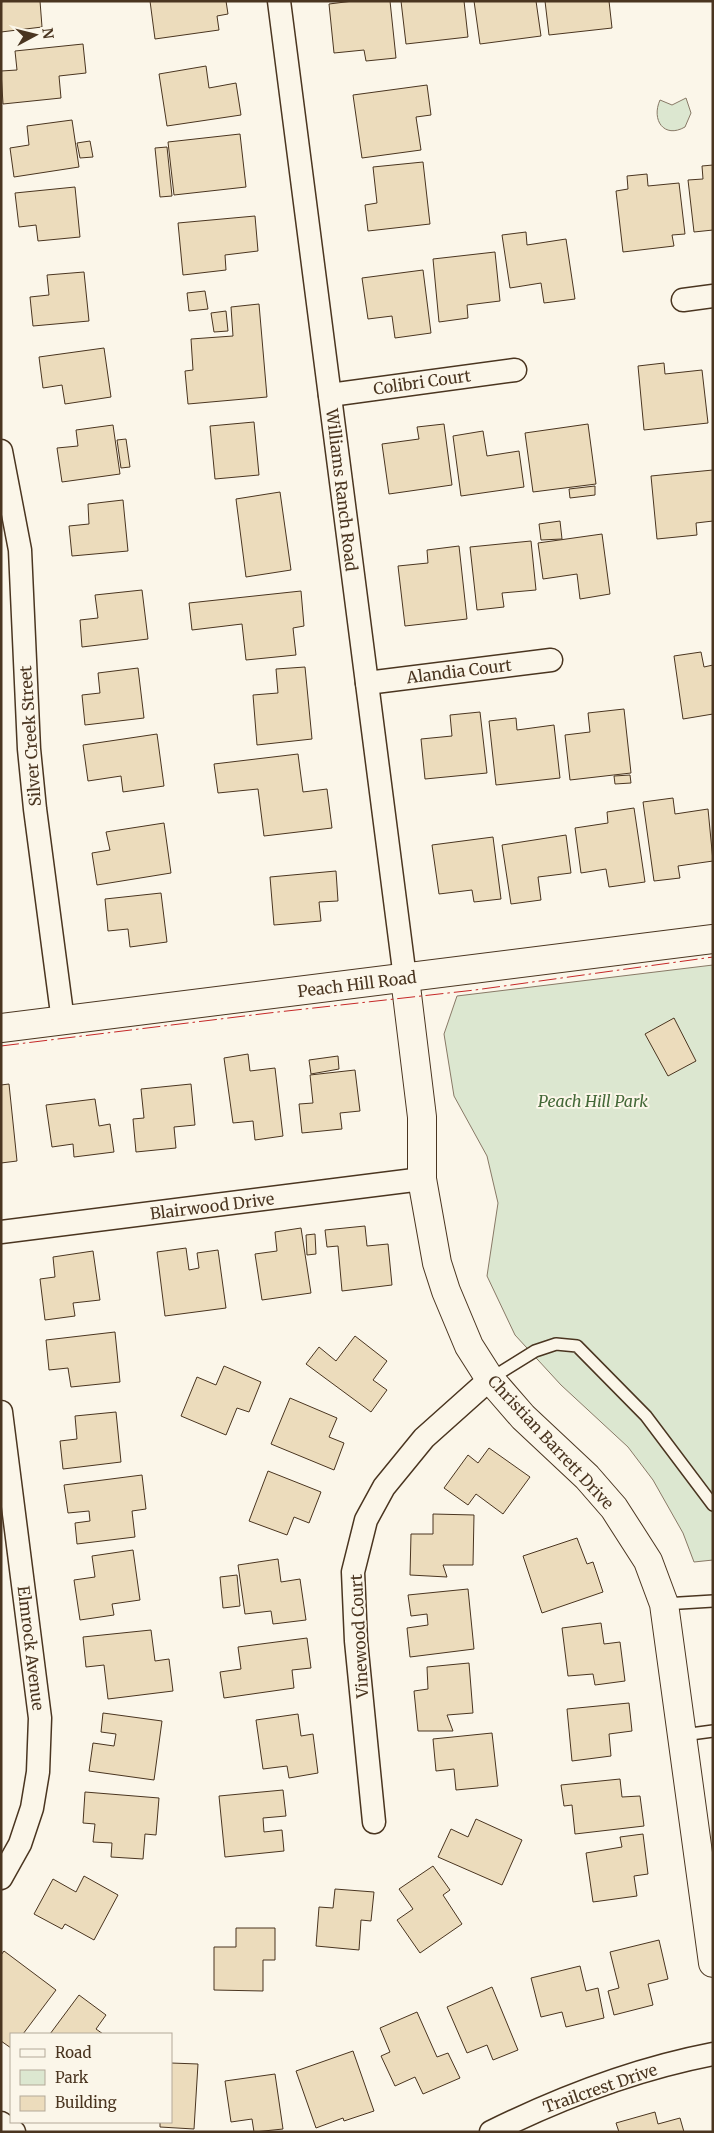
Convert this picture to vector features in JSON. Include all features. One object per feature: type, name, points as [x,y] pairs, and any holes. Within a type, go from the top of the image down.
[{"type":"street","name":"Williams Ranch Road","points":[[279,1],[405,978]]},
{"type":"street","points":[[683,300],[713,296]]},
{"type":"street","name":"Colibri Court","points":[[330,394],[515,370]]},
{"type":"street","name":"Silver Creek Street","points":[[1,451],[20,550],[29,749],[34,809],[64,1021]]},
{"type":"street","name":"Alandia Court","points":[[367,682],[551,660]]},
{"type":"street","name":"Peach Hill Road","points":[[1,1028],[713,939]]},
{"type":"street","name":"Christian Barrett Drive","points":[[405,978],[422,1117],[422,1179],[437,1263],[446,1291],[469,1346],[490,1379],[523,1417],[587,1477],[614,1508],[648,1561],[664,1604],[713,1963]]},
{"type":"street","name":"Blairwood Drive","points":[[1,1232],[422,1179]]},
{"type":"street","name":"Vinewood Court","points":[[374,1822],[356,1641],[353,1572],[366,1520],[384,1487],[424,1438],[490,1379]]},
{"type":"street","name":"Elmrock Avenue","points":[[1,1412],[9,1540],[40,1718],[38,1772],[32,1808],[20,1844],[1,1878]]},
{"type":"street","name":"Trailcrest Drive","points":[[491,2132],[580,2091],[681,2060],[713,2054]]},
{"type":"street","points":[[1,2123],[14,2132]]},
{"type":"lane","points":[[490,1379],[535,1351],[556,1344],[577,1346],[646,1416],[713,1505]]},
{"type":"lane","points":[[664,1604],[713,1601]]},
{"type":"lane","points":[[683,1735],[713,1731]]},
{"type":"green space","points":[[686,98],[691,113],[685,127],[671,131],[661,126],[657,114],[660,100],[672,105]]},
{"type":"green space","name":"Peach Hill Park","points":[[713,965],[713,1560],[694,1562],[683,1533],[653,1480],[628,1447],[561,1385],[515,1335],[487,1276],[498,1203],[487,1156],[454,1096],[444,1034],[457,996]]},
{"type":"building","points":[[40,1],[42,27],[1,32],[1,2]]},
{"type":"building","points":[[150,1],[226,1],[228,14],[217,16],[219,30],[155,39]]},
{"type":"building","points":[[353,1],[390,1],[396,58],[366,61],[364,50],[334,53],[329,4]]},
{"type":"building","points":[[401,1],[464,1],[468,37],[406,44]]},
{"type":"building","points":[[474,1],[536,1],[541,36],[480,44]]},
{"type":"building","points":[[545,1],[609,1],[612,28],[549,35]]},
{"type":"building","points":[[83,44],[86,73],[59,76],[61,98],[3,104],[1,71],[17,70],[15,51]]},
{"type":"building","points":[[206,66],[209,88],[236,83],[241,115],[167,126],[159,74]]},
{"type":"building","points":[[427,85],[431,115],[416,117],[421,150],[362,158],[353,95]]},
{"type":"building","points":[[72,120],[79,167],[14,177],[10,148],[29,145],[27,126]]},
{"type":"building","points":[[240,134],[246,187],[174,195],[168,142]]},
{"type":"building","points":[[90,141],[93,157],[80,158],[77,143]]},
{"type":"building","points":[[167,147],[172,196],[160,197],[155,148]]},
{"type":"building","points":[[423,162],[430,224],[368,231],[365,205],[377,203],[373,167]]},
{"type":"building","points":[[713,165],[713,230],[694,232],[688,180],[703,179],[702,166]]},
{"type":"building","points":[[647,174],[648,186],[679,183],[685,234],[672,235],[674,246],[623,252],[616,191],[628,189],[627,176]]},
{"type":"building","points":[[75,187],[80,237],[38,241],[36,225],[19,227],[15,193]]},
{"type":"building","points":[[255,216],[258,251],[225,255],[226,270],[183,275],[178,223]]},
{"type":"building","points":[[526,232],[527,245],[566,239],[575,299],[544,303],[541,283],[510,288],[502,235]]},
{"type":"building","points":[[495,252],[500,301],[467,305],[468,318],[439,322],[433,259]]},
{"type":"building","points":[[423,270],[431,333],[395,338],[392,316],[368,319],[362,278]]},
{"type":"building","points":[[84,272],[89,321],[33,326],[30,297],[49,295],[47,275]]},
{"type":"building","points":[[205,291],[208,309],[189,311],[187,293]]},
{"type":"building","points":[[259,304],[267,397],[188,404],[185,371],[193,370],[191,339],[233,336],[231,307]]},
{"type":"building","points":[[226,311],[228,331],[214,332],[211,313]]},
{"type":"building","points":[[104,348],[111,397],[65,404],[62,385],[43,388],[39,357]]},
{"type":"building","points":[[664,363],[665,374],[702,370],[708,423],[644,430],[638,366]]},
{"type":"building","points":[[254,422],[259,475],[215,479],[210,426]]},
{"type":"building","points":[[444,424],[452,485],[389,494],[382,444],[419,439],[417,427]]},
{"type":"building","points":[[588,424],[596,484],[533,492],[525,433]]},
{"type":"building","points":[[113,425],[120,474],[62,482],[57,448],[78,446],[76,430]]},
{"type":"building","points":[[483,431],[487,456],[519,451],[524,487],[461,496],[453,436]]},
{"type":"building","points":[[126,439],[130,467],[121,468],[117,440]]},
{"type":"building","points":[[713,470],[713,521],[696,523],[697,535],[657,539],[651,476]]},
{"type":"building","points":[[595,486],[595,495],[570,498],[569,489]]},
{"type":"building","points":[[280,492],[291,570],[246,577],[236,499]]},
{"type":"building","points":[[123,500],[128,551],[72,556],[69,526],[89,524],[88,504]]},
{"type":"building","points":[[560,521],[562,539],[541,540],[539,524]]},
{"type":"building","points":[[602,534],[610,594],[580,599],[577,574],[543,579],[538,543]]},
{"type":"building","points":[[531,541],[536,590],[502,593],[504,607],[477,610],[470,547]]},
{"type":"building","points":[[459,546],[467,619],[405,626],[398,566],[428,563],[427,550]]},
{"type":"building","points":[[142,590],[148,639],[82,647],[80,620],[98,618],[95,595]]},
{"type":"building","points":[[301,591],[304,626],[293,628],[296,655],[246,660],[242,624],[192,630],[189,603]]},
{"type":"building","points":[[701,652],[704,667],[713,665],[713,714],[683,719],[674,656]]},
{"type":"building","points":[[305,667],[312,739],[257,745],[253,695],[278,693],[276,669]]},
{"type":"building","points":[[138,668],[144,718],[85,725],[82,695],[100,693],[98,673]]},
{"type":"building","points":[[624,709],[631,773],[570,780],[565,735],[590,732],[588,713]]},
{"type":"building","points":[[480,712],[487,773],[425,779],[421,739],[452,736],[450,715]]},
{"type":"building","points":[[516,718],[517,730],[554,725],[560,778],[496,785],[489,721]]},
{"type":"building","points":[[157,734],[164,786],[123,792],[121,776],[88,781],[83,745]]},
{"type":"building","points":[[298,754],[303,792],[327,789],[332,828],[264,836],[258,789],[218,793],[214,764]]},
{"type":"building","points":[[630,775],[631,783],[615,784],[614,776]]},
{"type":"building","points":[[673,798],[675,814],[708,809],[713,861],[678,866],[680,878],[654,881],[643,802]]},
{"type":"building","points":[[634,808],[645,882],[609,887],[606,869],[581,873],[575,828],[608,823],[607,812]]},
{"type":"building","points":[[164,823],[171,873],[97,885],[92,853],[110,850],[106,832]]},
{"type":"building","points":[[566,835],[571,873],[538,877],[541,900],[511,904],[502,845]]},
{"type":"building","points":[[493,837],[501,899],[474,902],[472,890],[439,894],[432,845]]},
{"type":"building","points":[[336,871],[338,901],[319,902],[321,921],[274,925],[270,877]]},
{"type":"building","points":[[161,893],[167,942],[130,947],[128,929],[108,931],[105,899]]},
{"type":"building","points":[[674,1018],[696,1061],[668,1076],[645,1034]]},
{"type":"building","points":[[248,1054],[250,1071],[275,1068],[283,1136],[255,1140],[253,1121],[233,1123],[224,1058]]},
{"type":"building","points":[[338,1056],[339,1069],[311,1074],[309,1060]]},
{"type":"building","points":[[355,1070],[360,1111],[340,1113],[342,1129],[302,1133],[299,1104],[313,1103],[310,1075]]},
{"type":"building","points":[[9,1084],[17,1161],[1,1163],[1,1085]]},
{"type":"building","points":[[191,1084],[195,1125],[174,1127],[176,1148],[136,1152],[133,1119],[144,1118],[141,1089]]},
{"type":"building","points":[[95,1099],[99,1126],[110,1124],[114,1152],[74,1157],[73,1144],[52,1147],[46,1105]]},
{"type":"building","points":[[365,1226],[367,1246],[388,1244],[392,1285],[342,1291],[338,1246],[327,1247],[325,1230]]},
{"type":"building","points":[[301,1228],[311,1293],[262,1300],[255,1254],[277,1251],[275,1232]]},
{"type":"building","points":[[315,1234],[316,1254],[307,1255],[306,1235]]},
{"type":"building","points":[[186,1248],[189,1270],[199,1268],[197,1253],[218,1250],[226,1308],[165,1316],[157,1252]]},
{"type":"building","points":[[93,1251],[100,1300],[73,1303],[75,1316],[45,1320],[40,1279],[55,1277],[53,1257]]},
{"type":"building","points":[[115,1332],[120,1382],[71,1387],[68,1368],[49,1370],[46,1340]]},
{"type":"building","points":[[355,1336],[387,1361],[373,1380],[387,1390],[371,1412],[306,1364],[319,1347],[336,1361]]},
{"type":"building","points":[[224,1366],[261,1382],[249,1412],[237,1408],[226,1435],[181,1416],[197,1377],[216,1385]]},
{"type":"building","points":[[290,1398],[337,1418],[329,1437],[344,1443],[334,1470],[271,1444]]},
{"type":"building","points":[[116,1412],[121,1462],[63,1469],[60,1441],[77,1439],[75,1416]]},
{"type":"building","points":[[489,1448],[530,1477],[503,1514],[476,1494],[468,1505],[444,1488],[468,1455],[478,1463]]},
{"type":"building","points":[[268,1471],[321,1492],[309,1523],[294,1517],[287,1535],[249,1521]]},
{"type":"building","points":[[142,1475],[146,1509],[132,1511],[135,1537],[77,1544],[75,1523],[90,1521],[89,1511],[68,1513],[64,1485]]},
{"type":"building","points":[[433,1514],[474,1515],[473,1565],[443,1565],[447,1577],[410,1575],[411,1534],[433,1534]]},
{"type":"building","points":[[577,1538],[587,1564],[593,1562],[603,1592],[542,1613],[523,1556]]},
{"type":"building","points":[[133,1550],[140,1600],[112,1604],[114,1615],[80,1620],[74,1580],[95,1577],[92,1556]]},
{"type":"building","points":[[278,1559],[281,1582],[300,1579],[306,1620],[273,1624],[271,1611],[245,1614],[238,1565]]},
{"type":"building","points":[[237,1575],[240,1606],[223,1608],[220,1577]]},
{"type":"building","points":[[468,1589],[474,1649],[410,1657],[407,1628],[428,1625],[427,1614],[411,1616],[408,1595]]},
{"type":"building","points":[[601,1623],[604,1644],[620,1642],[625,1681],[595,1685],[593,1674],[568,1676],[562,1628]]},
{"type":"building","points":[[151,1630],[155,1661],[169,1659],[173,1691],[108,1699],[104,1665],[86,1667],[83,1637]]},
{"type":"building","points":[[307,1638],[311,1668],[292,1670],[294,1688],[224,1698],[220,1672],[241,1669],[238,1647]]},
{"type":"building","points":[[469,1663],[473,1713],[447,1715],[453,1731],[418,1731],[414,1691],[428,1689],[427,1667]]},
{"type":"building","points":[[629,1703],[632,1731],[609,1734],[611,1756],[572,1761],[567,1709]]},
{"type":"building","points":[[103,1713],[162,1721],[154,1780],[89,1771],[93,1743],[114,1746],[116,1734],[101,1732]]},
{"type":"building","points":[[298,1714],[301,1736],[313,1734],[318,1773],[289,1778],[287,1766],[263,1769],[256,1720]]},
{"type":"building","points":[[492,1733],[498,1786],[456,1790],[454,1769],[436,1771],[433,1739]]},
{"type":"building","points":[[620,1779],[622,1797],[640,1796],[644,1826],[575,1834],[572,1805],[564,1806],[561,1785]]},
{"type":"building","points":[[283,1790],[286,1816],[263,1818],[264,1832],[282,1830],[284,1851],[225,1857],[219,1796]]},
{"type":"building","points":[[85,1792],[159,1798],[156,1835],[145,1834],[143,1859],[111,1857],[112,1843],[93,1842],[95,1824],[83,1823]]},
{"type":"building","points":[[476,1819],[522,1840],[502,1885],[438,1857],[451,1829],[468,1837]]},
{"type":"building","points":[[643,1834],[648,1874],[634,1876],[637,1896],[593,1902],[586,1853],[622,1847],[620,1837]]},
{"type":"building","points":[[433,1866],[450,1890],[443,1895],[462,1924],[420,1953],[397,1920],[413,1909],[399,1889]]},
{"type":"building","points":[[84,1876],[118,1895],[94,1940],[65,1924],[62,1929],[34,1914],[53,1879],[76,1892]]},
{"type":"building","points":[[335,1889],[374,1892],[371,1921],[361,1920],[359,1950],[316,1946],[319,1907],[333,1908]]},
{"type":"building","points":[[236,1928],[275,1928],[275,1960],[263,1960],[263,1991],[214,1990],[214,1947],[236,1947]]},
{"type":"building","points":[[659,1940],[668,1979],[648,1984],[653,2005],[614,2015],[608,1991],[619,1988],[610,1952]]},
{"type":"building","points":[[4,1951],[56,1990],[24,2033],[10,2033],[10,2047],[1,2041],[1,1955]]},
{"type":"building","points":[[580,1966],[586,1991],[598,1988],[604,2018],[566,2027],[562,2012],[541,2017],[531,1978]]},
{"type":"building","points":[[492,1987],[518,2050],[493,2060],[487,2045],[467,2053],[447,2007]]},
{"type":"building","points":[[79,1995],[106,2015],[96,2029],[102,2033],[51,2033]]},
{"type":"building","points":[[417,2012],[437,2057],[448,2053],[460,2078],[423,2094],[415,2077],[395,2086],[381,2056],[390,2052],[380,2028]]},
{"type":"building","points":[[353,2051],[374,2111],[344,2121],[343,2118],[316,2128],[296,2071]]},
{"type":"building","points":[[172,2063],[198,2064],[194,2129],[160,2127],[160,2123],[172,2123]]},
{"type":"building","points":[[275,2074],[283,2129],[254,2132],[252,2119],[231,2122],[225,2081]]},
{"type":"building","points":[[655,2112],[658,2124],[680,2118],[684,2132],[619,2132],[616,2123]]},
{"type":"power","points":[[1,1046],[475,990],[713,957]]}]
